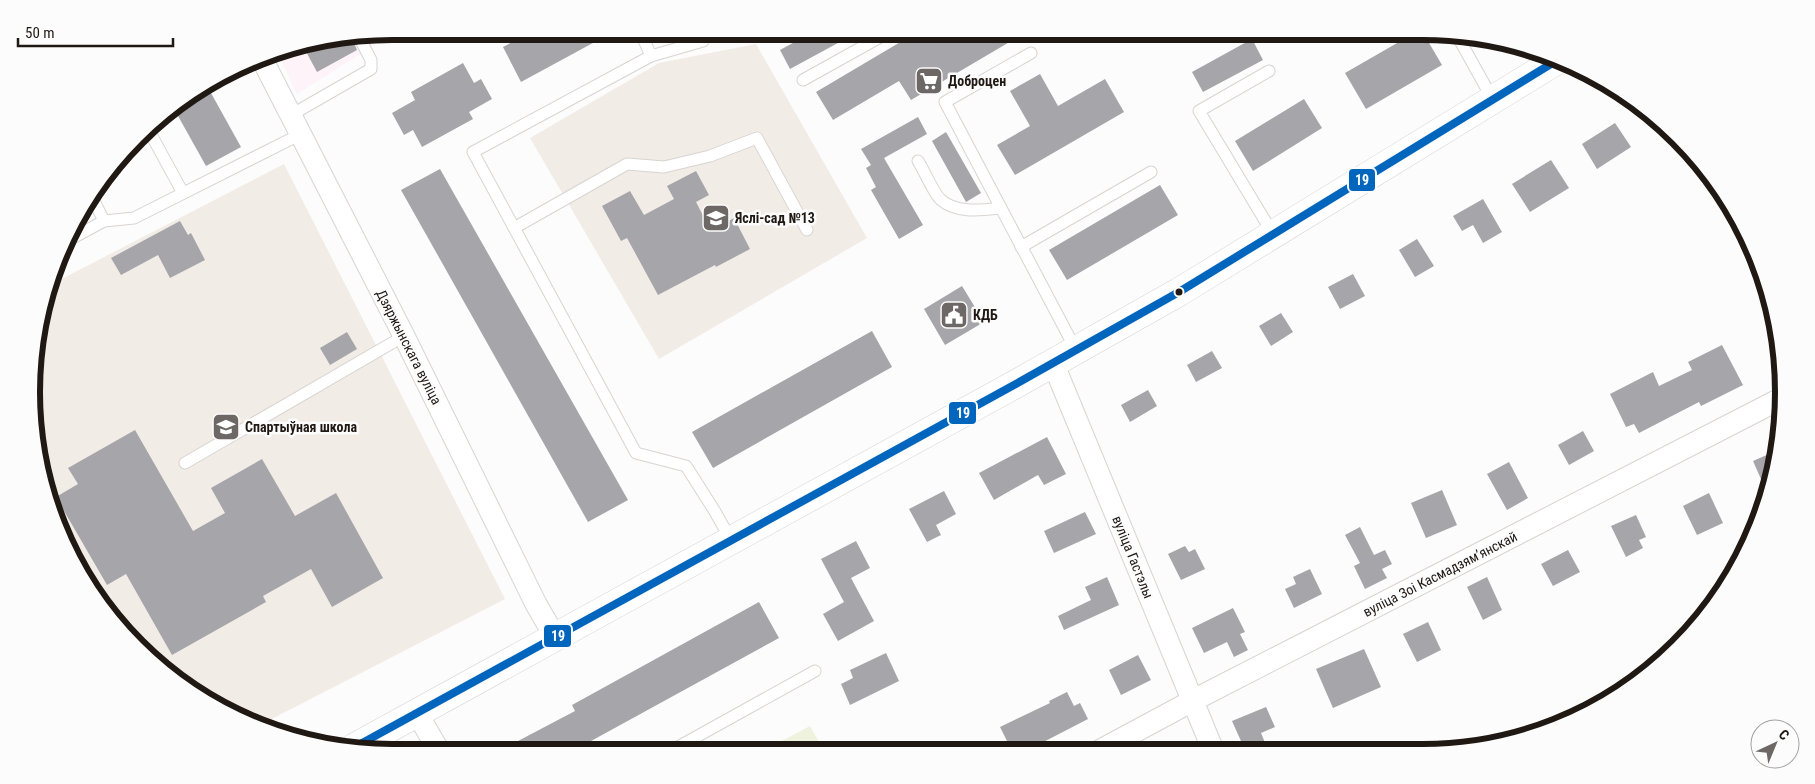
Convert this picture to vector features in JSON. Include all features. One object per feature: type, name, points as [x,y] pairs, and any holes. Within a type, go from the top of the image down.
[{"type":"main road","points":[[363,742],[1179,292],[1551,64]]},
{"type":"street","name":"Дзяржынскага вуліца","points":[[265,64],[404,336],[532,595],[555,637]]},
{"type":"street","name":"вуліца Гастэлы","points":[[1064,357],[1192,701],[1210,744]]},
{"type":"street","name":"вуліца Зоі Касмадзямʼянскай","points":[[1112,744],[1192,701],[1775,402]]},
{"type":"street","points":[[417,713],[435,744]]},
{"type":"lane","points":[[644,40],[651,56]]},
{"type":"lane","points":[[703,40],[651,56],[473,152],[636,452],[686,466],[731,540]]},
{"type":"lane","points":[[803,80],[875,40]]},
{"type":"lane","points":[[76,236],[104,221],[134,218],[183,193],[296,124],[371,69],[371,60],[361,42]]},
{"type":"lane","points":[[1461,42],[1494,100]]},
{"type":"lane","points":[[1031,53],[945,102],[1021,247],[1064,357]]},
{"type":"lane","points":[[1269,71],[1199,111],[1273,234]]},
{"type":"lane","points":[[151,135],[183,193]]},
{"type":"lane","points":[[514,228],[627,164],[664,167],[710,156],[757,138],[807,230]]},
{"type":"lane","points":[[918,161],[940,199],[953,206],[975,211],[1001,208]]},
{"type":"lane","points":[[1021,247],[1151,172]]},
{"type":"lane","points":[[95,203],[104,221]]},
{"type":"lane","points":[[185,463],[404,336]]},
{"type":"lane","points":[[683,744],[815,670]]},
{"type":"shaded area","points":[[384,40],[376,44],[297,94],[280,59],[323,47]]},
{"type":"shaded area","name":"Яслі-сад №13","points":[[756,44],[867,238],[659,359],[530,138],[659,63]]},
{"type":"shaded area","name":"Спартыўная школа","points":[[284,164],[505,599],[268,721],[236,708],[196,685],[143,641],[99,588],[76,548],[59,505],[52,483],[43,438],[40,392],[43,346],[52,301],[58,281]]},
{"type":"green space","points":[[810,726],[820,744],[776,744]]},
{"type":"building","points":[[516,40],[598,40],[521,82],[503,47]]},
{"type":"building","points":[[798,40],[843,40],[790,69],[780,50]]},
{"type":"building","points":[[904,40],[1013,40],[911,100],[899,81],[833,120],[816,92]]},
{"type":"building","points":[[1250,40],[1253,40],[1263,60],[1203,92],[1192,72]]},
{"type":"building","points":[[1402,40],[1427,40],[1442,65],[1366,109],[1345,73]]},
{"type":"building","points":[[354,42],[357,50],[317,72],[306,51]]},
{"type":"building","points":[[463,63],[474,83],[481,79],[492,99],[469,112],[473,119],[422,147],[413,130],[404,135],[392,113],[415,100],[411,92]]},
{"type":"building","points":[[1040,74],[1058,106],[1105,79],[1124,112],[1015,175],[997,145],[1030,126],[1010,91]]},
{"type":"building","points":[[210,91],[241,147],[206,166],[177,114]]},
{"type":"building","points":[[1304,99],[1322,128],[1253,171],[1235,141]]},
{"type":"building","points":[[918,117],[927,134],[884,158],[923,225],[899,239],[871,190],[876,187],[866,168],[871,165],[861,149]]},
{"type":"building","points":[[1615,123],[1631,147],[1597,169],[1582,144]]},
{"type":"building","points":[[946,132],[981,193],[966,202],[932,141]]},
{"type":"building","points":[[1551,160],[1569,188],[1530,212],[1512,184]]},
{"type":"building","points":[[440,169],[628,500],[588,522],[401,190]]},
{"type":"building","points":[[696,171],[709,195],[696,202],[711,231],[734,218],[750,249],[658,295],[627,238],[621,241],[602,206],[630,191],[644,215],[674,199],[667,186]]},
{"type":"building","points":[[1160,185],[1178,215],[1067,280],[1049,250]]},
{"type":"building","points":[[1483,199],[1502,232],[1483,243],[1473,225],[1462,231],[1453,216]]},
{"type":"building","points":[[180,221],[188,235],[191,233],[205,260],[170,278],[158,255],[121,275],[111,258]]},
{"type":"building","points":[[1417,239],[1434,266],[1415,277],[1399,250]]},
{"type":"building","points":[[1353,274],[1365,296],[1340,309],[1328,287]]},
{"type":"building","name":"КДБ","points":[[962,286],[984,322],[945,345],[924,309]]},
{"type":"building","points":[[1281,313],[1293,332],[1271,346],[1259,326]]},
{"type":"building","points":[[872,331],[892,367],[713,468],[692,432]]},
{"type":"building","points":[[347,332],[357,349],[330,365],[320,348]]},
{"type":"building","points":[[1722,345],[1743,385],[1701,406],[1699,402],[1639,433],[1634,424],[1626,427],[1610,394],[1653,372],[1659,386],[1692,370],[1688,362]]},
{"type":"building","points":[[1212,351],[1222,368],[1196,382],[1187,365]]},
{"type":"building","points":[[1148,390],[1157,406],[1130,422],[1121,405]]},
{"type":"building","points":[[135,430],[193,531],[225,513],[211,488],[262,459],[295,516],[336,493],[383,578],[332,607],[311,569],[263,596],[266,602],[172,655],[126,574],[107,585],[57,499],[56,497],[78,484],[68,468]]},
{"type":"building","points":[[1583,431],[1594,451],[1569,465],[1558,445]]},
{"type":"building","points":[[1047,437],[1066,474],[1044,485],[1038,475],[994,500],[979,473]]},
{"type":"building","points":[[1769,454],[1763,483],[1753,461]]},
{"type":"building","points":[[1509,462],[1528,498],[1507,510],[1487,474]]},
{"type":"building","points":[[1442,490],[1457,525],[1426,538],[1411,503]]},
{"type":"building","points":[[944,491],[956,514],[936,525],[941,535],[927,542],[909,509]]},
{"type":"building","points":[[1709,493],[1723,523],[1697,535],[1683,506]]},
{"type":"building","points":[[1085,512],[1096,534],[1054,553],[1044,531]]},
{"type":"building","points":[[1636,515],[1646,537],[1639,540],[1643,548],[1626,557],[1611,526]]},
{"type":"building","points":[[1360,527],[1374,555],[1385,550],[1392,564],[1382,569],[1387,578],[1365,589],[1354,566],[1360,563],[1345,535]]},
{"type":"building","points":[[856,541],[870,568],[851,578],[874,621],[838,641],[823,614],[844,602],[821,559]]},
{"type":"building","points":[[1185,546],[1189,552],[1195,549],[1205,569],[1181,580],[1168,554]]},
{"type":"building","points":[[1568,550],[1580,572],[1553,586],[1541,564]]},
{"type":"building","points":[[1310,569],[1322,594],[1294,608],[1285,589],[1296,584],[1293,577]]},
{"type":"building","points":[[1107,577],[1119,605],[1064,630],[1058,616],[1091,600],[1085,587]]},
{"type":"building","points":[[1487,577],[1502,610],[1483,620],[1467,587]]},
{"type":"building","points":[[759,602],[779,638],[586,744],[520,744],[518,741],[575,711],[572,705]]},
{"type":"building","points":[[1233,608],[1245,632],[1240,634],[1248,650],[1234,657],[1227,642],[1204,653],[1192,628]]},
{"type":"building","points":[[1428,622],[1441,650],[1417,662],[1403,634]]},
{"type":"building","points":[[1364,649],[1381,687],[1333,708],[1316,669]]},
{"type":"building","points":[[886,653],[899,681],[850,705],[841,684],[853,678],[850,670]]},
{"type":"building","points":[[1138,655],[1151,680],[1121,695],[1109,670]]},
{"type":"building","points":[[1067,692],[1074,706],[1080,703],[1088,719],[1040,744],[1008,744],[1000,727],[1050,703],[1049,701]]},
{"type":"building","points":[[1266,707],[1275,727],[1261,733],[1266,744],[1242,744],[1232,721]]},
{"type":"transit line","name":"19","points":[[363,742],[1014,385],[1179,292],[1550,64]]},
{"type":"place","name":"Доброцен","points":[[929,81]]},
{"type":"place","name":"Яслі-сад №13","points":[[716,218]]},
{"type":"place","name":"КДБ","points":[[954,315]]},
{"type":"place","name":"Спартыўная школа","points":[[226,427]]}]
